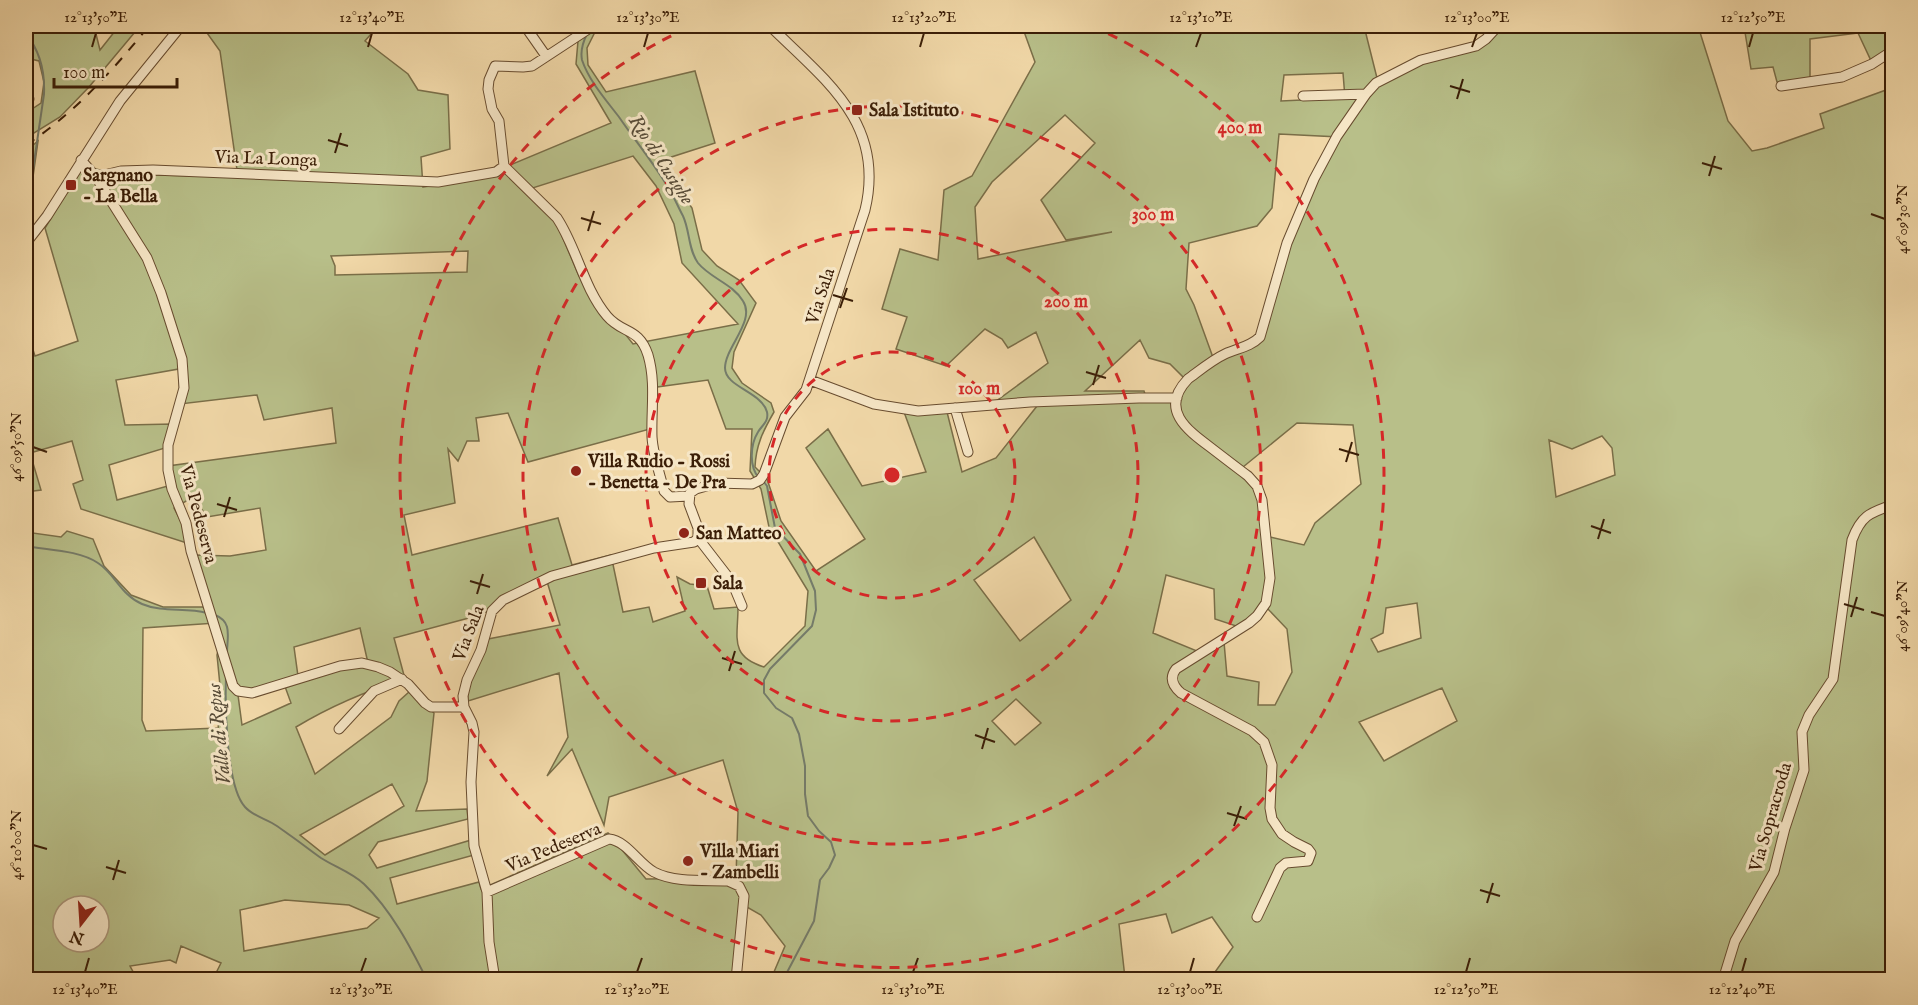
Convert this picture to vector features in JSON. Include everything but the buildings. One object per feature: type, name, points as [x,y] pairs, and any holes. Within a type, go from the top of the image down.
[{"type":"street","points":[[28,240],[47,216],[120,101],[181,26]]},
{"type":"street","points":[[525,26],[546,56]]},
{"type":"street","points":[[593,26],[528,67],[497,65],[492,69],[488,83],[489,94],[492,110],[499,121],[504,166],[557,218],[581,271],[607,315],[640,338],[645,347],[653,386],[652,438],[664,491],[670,497],[689,496],[688,504],[699,531],[698,538],[732,582],[742,606]]},
{"type":"street","name":"Via Sala","points":[[689,496],[696,489],[717,483],[756,482],[764,474],[785,417],[803,397],[810,380],[865,210],[870,186],[869,158],[860,128],[845,102],[836,90],[770,26]]},
{"type":"street","points":[[1257,917],[1280,868],[1286,863],[1308,861],[1311,854],[1308,849],[1282,834],[1272,819],[1270,808],[1272,765],[1264,742],[1252,731],[1181,693],[1173,683],[1172,677],[1176,669],[1249,623],[1263,609],[1269,594],[1270,578],[1262,500],[1257,486],[1248,476],[1183,426],[1177,412],[1177,398],[1183,384],[1188,379],[1224,354],[1247,347],[1260,337],[1287,243],[1311,186],[1337,136],[1366,94],[1376,83],[1421,60],[1476,46],[1498,26]]},
{"type":"street","points":[[1782,86],[1842,77],[1872,64],[1893,51]]},
{"type":"street","points":[[1303,96],[1366,94]]},
{"type":"street","name":"Via Pedeserva","points":[[81,160],[96,177],[147,258],[182,359],[184,388],[168,445],[168,470],[172,489],[186,523],[190,549],[230,678],[236,689],[247,693],[340,666],[362,663],[385,669],[402,679],[431,707],[464,707],[474,732],[471,782],[474,846],[487,892],[489,942],[495,980]]},
{"type":"street","name":"Via La Longa","points":[[96,177],[121,171],[153,170],[438,183],[496,172],[504,166]]},
{"type":"street","points":[[810,380],[874,404],[918,411],[1030,402],[1177,398]]},
{"type":"street","points":[[955,408],[968,452]]},
{"type":"street","name":"Via Sopracroda","points":[[1723,980],[1735,941],[1774,872],[1785,828],[1804,770],[1802,732],[1809,715],[1833,679],[1852,540],[1863,519],[1872,512],[1893,505]]},
{"type":"street","name":"Via Sala","points":[[464,707],[465,687],[481,650],[490,614],[498,602],[552,576],[654,548],[694,542],[698,538]]},
{"type":"street","points":[[339,729],[374,691],[402,679]]},
{"type":"street","name":"Via Pedeserva","points":[[487,892],[564,860],[604,840],[614,839],[658,874],[673,878],[728,881],[739,886],[744,896],[736,980]]},
{"type":"green space","points":[[26,26],[94,26],[100,50],[119,26],[140,26],[89,87],[60,117],[26,138],[28,128],[26,113],[41,103],[44,82],[39,61],[26,58]]},
{"type":"green space","points":[[202,26],[378,26],[365,41],[408,74],[418,90],[448,95],[450,149],[421,157],[423,187],[504,173],[510,165],[611,123],[576,64],[578,41],[587,26],[598,26],[587,48],[588,65],[606,92],[695,71],[715,143],[659,161],[692,208],[702,250],[717,266],[739,280],[756,303],[734,352],[732,368],[742,383],[771,403],[774,412],[761,438],[755,467],[767,479],[781,521],[816,571],[865,539],[806,448],[828,429],[862,486],[926,472],[904,412],[947,412],[962,472],[996,458],[1037,406],[995,402],[1048,363],[1036,332],[1008,348],[1002,339],[985,329],[946,366],[896,349],[907,317],[882,309],[900,249],[938,260],[944,190],[972,176],[1035,62],[1022,26],[1364,26],[1377,78],[1423,62],[1469,51],[1499,26],[1698,26],[1728,121],[1752,151],[1824,128],[1820,114],[1886,90],[1892,99],[1892,979],[1210,979],[1233,947],[1212,917],[1172,933],[1166,914],[1119,924],[1125,978],[1169,974],[1176,979],[771,979],[785,946],[761,915],[740,903],[733,979],[213,979],[221,963],[181,946],[176,963],[170,960],[130,966],[137,979],[26,979],[26,532],[61,537],[67,531],[93,539],[104,566],[131,595],[163,607],[211,607],[196,555],[230,556],[266,550],[260,508],[207,517],[193,497],[174,508],[193,545],[81,509],[73,484],[83,480],[72,441],[30,453],[41,490],[26,492],[26,261],[28,185],[26,186],[26,151],[38,141],[32,184],[33,239],[27,331],[35,356],[78,341],[45,228],[82,166],[119,174],[238,177],[220,51]],"holes":[[[1343,73],[1345,98],[1281,101],[1284,75]],[[1065,115],[1095,143],[1041,200],[1066,240],[1112,232],[978,259],[975,207],[992,182]],[[1279,134],[1339,137],[1316,178],[1292,238],[1259,343],[1215,363],[1186,289],[1189,243],[1257,226],[1272,208]],[[633,156],[656,186],[674,224],[682,263],[738,324],[633,344],[579,276],[556,222],[526,190]],[[468,251],[467,272],[335,275],[335,266],[331,256]],[[1140,340],[1149,358],[1170,364],[1188,382],[1180,400],[1147,401],[1144,391],[1085,391]],[[179,369],[180,404],[257,395],[264,420],[332,408],[336,443],[168,466],[168,486],[117,500],[109,465],[165,448],[173,424],[125,425],[116,380]],[[708,380],[726,429],[752,429],[750,471],[761,489],[769,527],[808,591],[805,626],[764,667],[753,663],[740,651],[737,637],[738,607],[714,609],[707,586],[690,584],[677,577],[685,611],[653,622],[649,607],[623,612],[611,555],[572,565],[558,518],[412,555],[404,515],[455,503],[448,449],[458,461],[467,441],[479,441],[476,418],[508,413],[528,462],[650,429],[650,388]],[[1297,423],[1353,425],[1361,484],[1315,523],[1304,545],[1270,537],[1265,495],[1243,467]],[[1602,436],[1612,448],[1615,475],[1556,497],[1549,440],[1572,449]],[[1034,537],[1071,600],[1020,641],[974,580]],[[1166,575],[1214,589],[1215,619],[1245,629],[1267,608],[1287,629],[1292,672],[1275,705],[1258,705],[1259,682],[1227,676],[1224,642],[1204,654],[1153,633]],[[546,578],[560,625],[483,640],[467,677],[468,701],[559,673],[568,737],[547,776],[572,749],[604,825],[609,797],[723,760],[738,812],[736,878],[646,879],[608,833],[481,889],[479,882],[397,904],[390,878],[474,855],[471,840],[377,868],[369,855],[378,842],[468,819],[467,809],[416,811],[427,781],[434,713],[409,692],[399,701],[391,717],[315,774],[296,727],[363,694],[405,679],[394,638],[480,615]],[[1417,603],[1421,638],[1378,652],[1371,639],[1383,633],[1386,608]],[[216,623],[221,638],[217,655],[222,706],[218,728],[146,731],[142,720],[143,628]],[[360,628],[368,663],[298,676],[294,647]],[[283,681],[291,703],[242,725],[238,695]],[[1442,688],[1457,721],[1384,761],[1359,722]],[[1016,699],[1041,723],[1015,745],[992,721]],[[392,784],[404,806],[325,855],[300,835]],[[285,900],[349,905],[379,918],[367,928],[244,951],[240,910]]]},
{"type":"green space","points":[[1744,26],[1892,26],[1892,54],[1874,67],[1858,33],[1810,39],[1810,78],[1777,82],[1773,67],[1751,69]]},
{"type":"waterway","points":[[26,34],[38,54],[44,86],[31,183],[29,233]]},
{"type":"waterway","name":"Rio di Cusighe","points":[[587,34],[581,53],[585,68],[598,90],[649,158],[671,192],[683,216],[695,258],[703,268],[733,290],[743,301],[746,317],[726,360],[725,368],[731,380],[758,399],[767,412],[766,421],[755,437],[752,449],[752,462],[759,478]]},
{"type":"waterway","points":[[26,290],[29,245]]},
{"type":"waterway","name":"Rio di Cusighe","points":[[764,482],[767,486],[775,528],[800,554],[815,591],[816,610],[812,626],[770,669],[764,680],[764,693],[776,708],[792,718],[799,734],[805,766],[808,816],[831,842],[835,855],[820,880],[814,921],[783,980]]},
{"type":"waterway","name":"Valle di Repus","points":[[26,546],[82,555],[104,568],[135,600],[150,607],[207,613]]},
{"type":"waterway","name":"Valle di Repus","points":[[215,615],[221,618],[227,626],[227,653]]},
{"type":"waterway","name":"Valle di Repus","points":[[226,677],[230,764],[239,797],[245,807],[364,884],[391,917],[427,980]]},
{"type":"railway","points":[[26,145],[77,105],[149,26]]},
{"type":"place","name":"Sala Istituto","points":[[857,110]]},
{"type":"place","name":"Sargnano - La Bella","points":[[71,185]]},
{"type":"place","name":"Villa Rudio - Rossi - Benetta - De Pra","points":[[576,471]]},
{"type":"place","name":"San Matteo","points":[[684,533]]},
{"type":"place","name":"Sala","points":[[701,583]]},
{"type":"place","name":"Villa Miari - Zambelli","points":[[688,861]]}]
